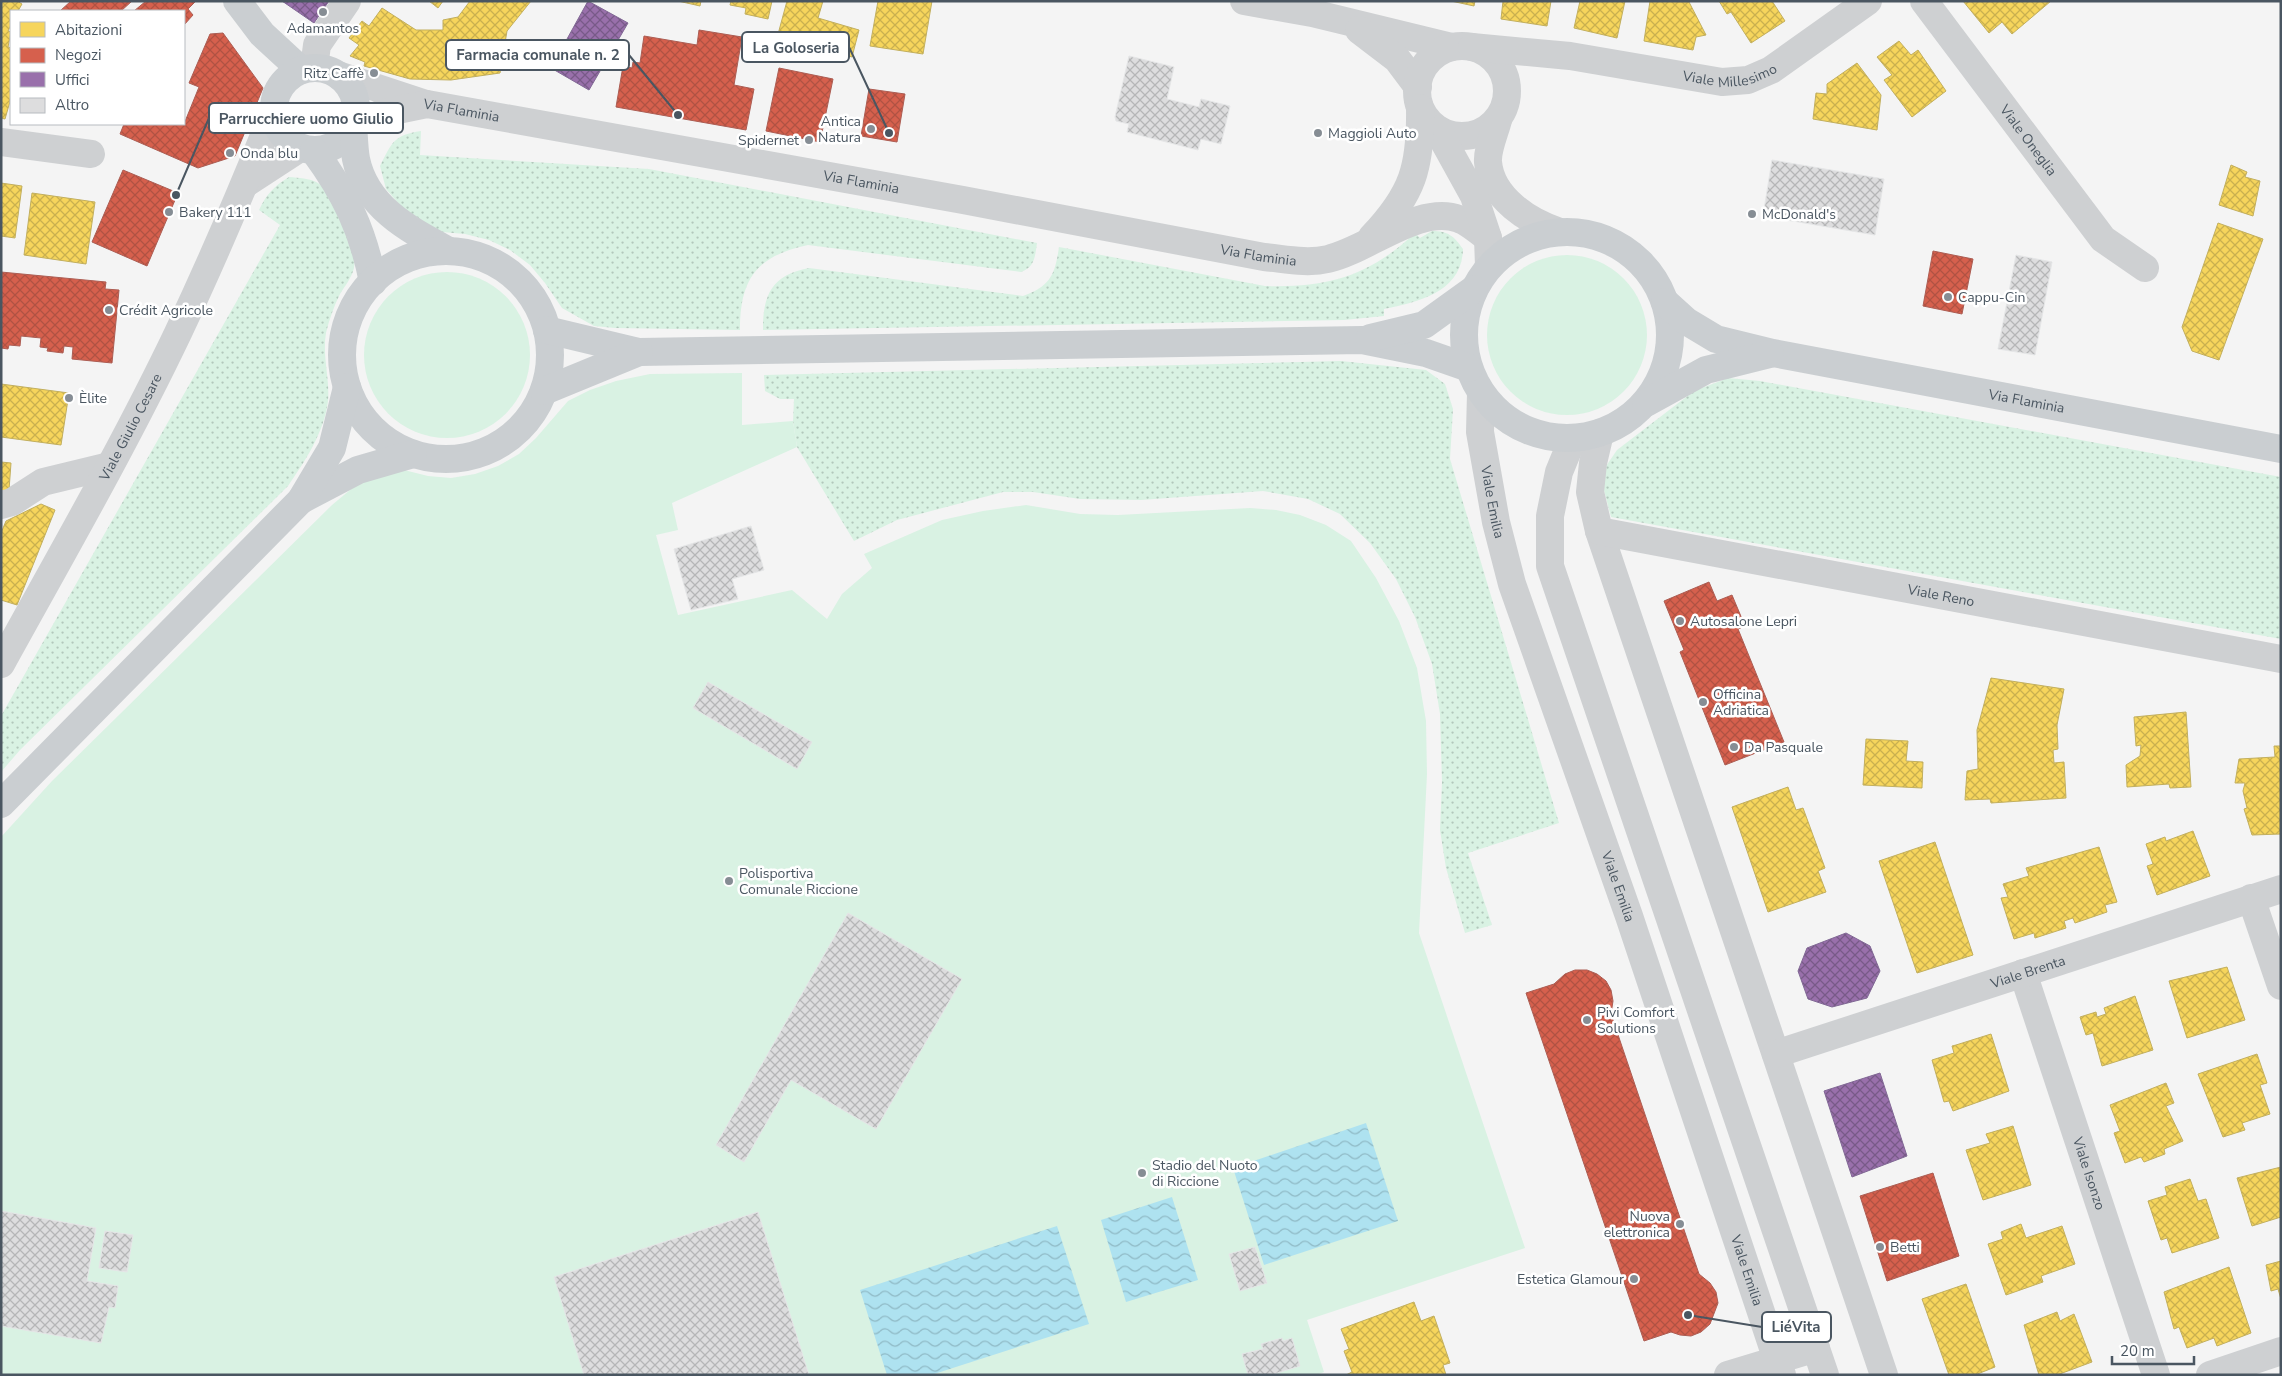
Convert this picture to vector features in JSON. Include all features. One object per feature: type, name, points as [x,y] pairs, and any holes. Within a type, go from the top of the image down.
[{"type":"main road","points":[[237,1],[262,34],[318,71],[348,84],[354,97],[356,111],[353,124],[347,135],[338,144],[326,149],[307,149]]},
{"type":"main road","points":[[262,34],[276,101],[276,123],[281,133],[307,149],[341,190],[360,230],[372,282]]},
{"type":"main road","points":[[276,101],[288,78],[318,71]]},
{"type":"main road","points":[[353,124],[356,159],[362,178],[386,212],[403,226],[449,251]]},
{"type":"main road","points":[[547,330],[640,352],[1362,340],[1424,326],[1474,289],[1490,266],[1510,249],[1534,237],[1560,232],[1588,233],[1613,242],[1635,257],[1653,278],[1665,302],[1670,328],[1668,355],[1659,381],[1644,404],[1624,422],[1600,434],[1573,438],[1546,437],[1521,428],[1498,413],[1481,392],[1469,368],[1464,342],[1465,324],[1474,289]]},
{"type":"main road","points":[[449,251],[472,254],[493,262],[512,274],[532,296],[540,309],[547,330],[550,357],[544,391],[535,409],[523,425],[491,449],[472,456],[453,459],[413,454],[385,439],[372,428],[362,416],[347,387],[343,365],[343,342],[349,320],[372,282],[389,269],[407,259],[427,253],[449,251]]},
{"type":"main road","name":"Via Flaminia","points":[[1665,302],[1686,321],[1716,339],[1773,353],[2281,450]]},
{"type":"main road","points":[[1362,340],[1426,353],[1469,368]]},
{"type":"main road","points":[[544,391],[640,352]]},
{"type":"main road","name":"Via Flaminia","points":[[1644,404],[1706,370],[1773,353]]},
{"type":"main road","points":[[1,804],[301,500],[332,448],[347,387]]},
{"type":"main road","points":[[301,500],[358,470],[413,454]]},
{"type":"street","points":[[347,1],[317,45],[318,71],[427,104]]},
{"type":"street","name":"Viale Millesimo","points":[[1244,1],[1313,7],[1348,22],[1462,47],[1570,56],[1722,82],[1748,80],[1771,70],[1868,1]]},
{"type":"street","name":"Viale Oneglia","points":[[1924,1],[2103,239],[2145,268]]},
{"type":"street","name":"Viale Millesimo","points":[[1348,22],[1397,59],[1474,196],[1488,238],[1490,266]]},
{"type":"street","points":[[1498,120],[1488,129],[1469,136],[1449,135],[1425,108],[1421,74],[1429,61],[1439,52],[1462,47],[1486,53],[1497,62],[1504,75],[1508,90],[1507,100],[1498,120],[1488,161],[1497,190],[1515,208],[1544,226],[1560,232]]},
{"type":"street","name":"Viale Millesimo","points":[[1508,90],[1528,67],[1570,56]]},
{"type":"street","name":"Viale Giulio Cesare","points":[[1,664],[109,466],[177,334],[245,184],[276,101]]},
{"type":"street","name":"Via Flaminia","points":[[353,124],[383,113],[427,104],[963,200],[1264,257],[1308,262],[1329,259],[1419,219],[1440,214],[1461,219],[1488,238]]},
{"type":"street","name":"Via Flaminia","points":[[1366,243],[1397,208],[1409,188],[1421,144],[1425,108]]},
{"type":"street","points":[[1,142],[91,154]]},
{"type":"street","points":[[245,184],[307,149]]},
{"type":"street","name":"Viale Emilia","points":[[1481,392],[1482,441],[1496,522],[1512,584],[1630,916],[1780,1367]]},
{"type":"street","points":[[1600,434],[1593,463],[1590,492],[1599,531],[1884,1375]]},
{"type":"street","points":[[1573,438],[1559,472],[1550,516],[1550,566],[1825,1375]]},
{"type":"street","points":[[1,504],[12,502],[43,482],[109,466]]},
{"type":"street","name":"Viale Reno","points":[[1599,531],[2281,659]]},
{"type":"street","name":"Viale Brenta","points":[[1776,1054],[2281,889]]},
{"type":"street","points":[[2251,898],[2281,986]]},
{"type":"street","name":"Viale Isonzo","points":[[2023,973],[2156,1375]]},
{"type":"street","points":[[1728,1375],[1780,1367],[1816,1348]]},
{"type":"street","points":[[2210,1375],[2281,1351]]},
{"type":"green space","points":[[421,131],[420,155],[649,169],[1037,243],[1036,252],[1032,264],[1021,272],[808,245],[776,256],[764,263],[755,272],[743,296],[740,330],[594,326],[562,308],[530,265],[510,250],[489,240],[465,234],[442,232],[406,212],[386,189],[380,166],[395,141],[405,135]]},
{"type":"green space","points":[[289,177],[311,180],[325,189],[332,198],[344,222],[353,248],[354,259],[353,271],[336,303],[326,333],[328,401],[326,413],[313,446],[288,486],[20,750],[1,772],[1,716],[280,225],[259,210],[271,191]]},
{"type":"green space","points":[[1432,231],[1450,235],[1463,249],[1461,264],[1455,276],[1447,285],[1424,298],[1384,309],[1384,316],[1344,320],[763,330],[765,306],[772,288],[786,276],[809,268],[1023,296],[1040,288],[1050,278],[1056,265],[1059,247],[1265,286],[1309,285],[1346,276],[1364,269],[1398,248],[1415,233],[1420,238]]},
{"type":"green space","points":[[1575,255],[1605,264],[1624,278],[1634,290],[1641,304],[1646,319],[1646,351],[1641,366],[1634,380],[1624,392],[1612,402],[1590,412],[1575,415],[1559,415],[1544,412],[1522,402],[1500,380],[1488,351],[1487,327],[1490,312],[1500,290],[1522,268],[1551,256]]},
{"type":"green space","points":[[439,272],[455,272],[479,278],[506,296],[524,323],[530,355],[524,387],[506,414],[479,432],[455,438],[439,438],[415,432],[394,419],[383,408],[370,387],[364,363],[364,347],[370,323],[383,302],[394,291],[415,278]]},
{"type":"green space","points":[[1341,361],[1426,370],[1445,384],[1453,409],[1450,459],[1559,823],[1468,853],[1492,925],[1465,933],[1446,868],[1440,830],[1442,782],[1440,714],[1432,664],[1415,617],[1396,579],[1370,543],[1340,514],[1308,499],[1263,491],[1141,500],[1080,499],[1033,492],[1003,492],[897,520],[854,541],[797,447],[793,421],[794,399],[780,399],[765,391],[764,375]]},
{"type":"green space","name":"Polisportiva Comunale Riccione","points":[[742,373],[742,425],[793,421],[797,447],[672,503],[678,530],[656,535],[678,615],[792,590],[827,619],[842,594],[872,568],[864,554],[942,520],[983,511],[1026,505],[1080,514],[1118,515],[1250,508],[1276,510],[1300,515],[1326,525],[1351,541],[1376,578],[1399,621],[1417,668],[1426,721],[1427,774],[1419,933],[1525,1248],[1307,1320],[1324,1372],[1316,1375],[1,1375],[1,837],[52,781],[332,505],[362,480],[404,470],[428,476],[451,478],[475,474],[498,466],[519,454],[536,438],[568,401],[590,390],[616,381],[650,374]]},
{"type":"green space","points":[[1728,378],[1760,381],[2281,477],[2281,639],[1611,517],[1600,475],[1617,450],[1694,391]]},
{"type":"water","points":[[1366,1123],[1398,1221],[1264,1265],[1233,1168]]},
{"type":"water","points":[[1172,1197],[1198,1280],[1126,1302],[1101,1220]]},
{"type":"water","points":[[1057,1226],[1089,1324],[931,1375],[887,1375],[860,1290]]},
{"type":"building: Abitazioni","points":[[1,1],[17,1],[22,4],[19,10],[10,10],[10,27],[8,31],[10,32],[8,47],[10,48],[10,102],[5,119],[1,118]]},
{"type":"building: Abitazioni","points":[[429,1],[443,1],[438,8]]},
{"type":"building: Abitazioni","points":[[470,1],[531,1],[507,31],[500,73],[451,80],[410,79],[364,66],[365,62],[350,56],[359,45],[349,38],[362,21],[369,26],[382,8],[416,30],[443,30],[443,20],[458,17]]},
{"type":"building: Abitazioni","points":[[678,1],[701,1],[700,6]]},
{"type":"building: Abitazioni","points":[[731,1],[772,1],[768,19],[745,14],[746,8],[730,5]]},
{"type":"building: Abitazioni","points":[[787,1],[823,1],[818,18],[859,30],[852,57],[793,39],[789,53],[774,49]]},
{"type":"building: Abitazioni","points":[[878,1],[932,1],[923,54],[870,46]]},
{"type":"building: Abitazioni","points":[[1451,1],[1475,1],[1474,6]]},
{"type":"building: Abitazioni","points":[[1503,1],[1551,1],[1547,26],[1501,19]]},
{"type":"building: Abitazioni","points":[[1580,1],[1625,1],[1617,38],[1574,28]]},
{"type":"building: Abitazioni","points":[[1650,1],[1689,2],[1706,35],[1696,37],[1693,50],[1644,41]]},
{"type":"building: Abitazioni","points":[[1719,1],[1772,1],[1785,21],[1751,43],[1731,12],[1727,14]]},
{"type":"building: Abitazioni","points":[[1963,1],[2051,1],[2012,34],[2002,22],[1989,33]]},
{"type":"building: Abitazioni","points":[[1899,41],[1911,55],[1918,50],[1946,91],[1912,117],[1884,80],[1892,75],[1877,57]]},
{"type":"building: Abitazioni","points":[[1857,63],[1881,95],[1877,130],[1813,119],[1816,93],[1827,94],[1827,84]]},
{"type":"building: Abitazioni","points":[[2231,165],[2247,172],[2245,177],[2260,181],[2253,216],[2219,205]]},
{"type":"building: Abitazioni","points":[[1,183],[22,186],[15,238],[1,236]]},
{"type":"building: Abitazioni","points":[[32,193],[95,202],[86,264],[24,255]]},
{"type":"building: Abitazioni","points":[[2218,223],[2263,239],[2219,360],[2192,351],[2182,327]]},
{"type":"building: Abitazioni","points":[[1,384],[69,393],[61,445],[1,437]]},
{"type":"building: Abitazioni","points":[[1,462],[11,463],[9,490],[1,493]]},
{"type":"building: Abitazioni","points":[[41,504],[55,510],[17,605],[1,600],[1,533],[6,521]]},
{"type":"building: Abitazioni","points":[[1991,678],[2064,689],[2057,725],[2058,749],[2053,750],[2054,763],[2064,762],[2066,798],[1991,803],[1990,799],[1965,800],[1967,771],[1978,769],[1977,730]]},
{"type":"building: Abitazioni","points":[[2186,712],[2191,787],[2170,788],[2169,784],[2127,787],[2126,765],[2140,756],[2141,745],[2136,746],[2134,717]]},
{"type":"building: Abitazioni","points":[[1866,739],[1908,741],[1906,761],[1923,762],[1922,788],[1863,785]]},
{"type":"building: Abitazioni","points":[[2274,746],[2281,746],[2281,834],[2252,835],[2244,809],[2247,808],[2243,791],[2245,783],[2235,783],[2239,759],[2275,757]]},
{"type":"building: Abitazioni","points":[[1788,787],[1796,810],[1803,808],[1825,868],[1818,871],[1826,892],[1768,912],[1732,807]]},
{"type":"building: Abitazioni","points":[[2193,831],[2210,876],[2157,895],[2147,866],[2153,864],[2146,844],[2165,837],[2166,841]]},
{"type":"building: Abitazioni","points":[[1935,842],[1973,955],[1917,973],[1879,861]]},
{"type":"building: Abitazioni","points":[[2099,847],[2117,902],[2105,905],[2107,912],[2075,923],[2073,918],[2064,921],[2066,928],[2035,938],[2034,933],[2014,939],[2001,898],[2008,897],[2003,884],[2029,876],[2026,868]]},
{"type":"building: Abitazioni","points":[[2227,967],[2245,1020],[2187,1038],[2169,981]]},
{"type":"building: Abitazioni","points":[[2135,996],[2153,1050],[2102,1066],[2093,1033],[2086,1035],[2080,1017],[2096,1012],[2097,1017],[2106,1014],[2104,1008]]},
{"type":"building: Abitazioni","points":[[1991,1034],[2009,1091],[1953,1111],[1949,1101],[1944,1102],[1932,1060],[1954,1053],[1952,1046]]},
{"type":"building: Abitazioni","points":[[2257,1054],[2267,1083],[2260,1085],[2270,1114],[2242,1123],[2245,1130],[2223,1137],[2198,1074]]},
{"type":"building: Abitazioni","points":[[2166,1083],[2174,1103],[2166,1106],[2183,1141],[2164,1149],[2165,1154],[2144,1162],[2141,1157],[2125,1163],[2114,1133],[2120,1131],[2110,1105]]},
{"type":"building: Abitazioni","points":[[2013,1126],[2031,1185],[1983,1200],[1966,1150],[1990,1143],[1986,1134]]},
{"type":"building: Abitazioni","points":[[2281,1167],[2281,1217],[2252,1226],[2237,1178]]},
{"type":"building: Abitazioni","points":[[2190,1179],[2198,1201],[2206,1199],[2219,1238],[2172,1253],[2167,1238],[2161,1240],[2148,1201],[2167,1195],[2165,1187]]},
{"type":"building: Abitazioni","points":[[2021,1224],[2026,1238],[2062,1226],[2075,1264],[2041,1276],[2043,1282],[2006,1295],[1988,1244],[2003,1239],[2001,1232]]},
{"type":"building: Abitazioni","points":[[2281,1261],[2281,1299],[2278,1289],[2271,1291],[2266,1265]]},
{"type":"building: Abitazioni","points":[[2229,1267],[2251,1333],[2217,1346],[2214,1338],[2187,1348],[2179,1327],[2174,1329],[2164,1292]]},
{"type":"building: Abitazioni","points":[[1966,1284],[1995,1367],[1975,1375],[1949,1375],[1922,1299]]},
{"type":"building: Abitazioni","points":[[1414,1302],[1421,1321],[1434,1316],[1450,1363],[1443,1365],[1446,1375],[1346,1375],[1352,1372],[1344,1351],[1349,1349],[1341,1329]]},
{"type":"building: Abitazioni","points":[[2057,1312],[2060,1321],[2074,1314],[2092,1362],[2057,1375],[2039,1375],[2024,1325]]},
{"type":"building: Negozi","points":[[71,1],[132,1],[122,10],[61,10]]},
{"type":"building: Negozi","points":[[146,1],[196,1],[188,9],[193,15],[185,24],[185,10],[135,10]]},
{"type":"building: Negozi","points":[[699,30],[742,37],[734,85],[754,89],[746,130],[616,107],[623,66],[632,68],[633,62],[640,63],[644,36],[697,45]]},
{"type":"building: Negozi","points":[[223,33],[263,88],[235,156],[198,168],[120,134],[124,125],[185,125],[199,87],[189,83],[210,34]]},
{"type":"building: Negozi","points":[[779,68],[833,79],[820,142],[766,131]]},
{"type":"building: Negozi","points":[[869,89],[905,94],[897,142],[861,136]]},
{"type":"building: Negozi","points":[[123,170],[178,193],[147,266],[92,242]]},
{"type":"building: Negozi","points":[[1933,251],[1973,259],[1962,314],[1923,306]]},
{"type":"building: Negozi","points":[[1,272],[106,282],[105,289],[119,290],[112,363],[72,359],[73,347],[64,346],[63,353],[47,351],[48,348],[40,347],[41,338],[21,336],[20,346],[9,345],[8,349],[1,348]]},
{"type":"building: Negozi","points":[[1709,582],[1717,601],[1732,595],[1745,626],[1738,629],[1784,742],[1725,765],[1680,652],[1684,650],[1664,601]]},
{"type":"building: Negozi","points":[[1575,970],[1587,970],[1597,974],[1606,981],[1611,990],[1613,1001],[1611,1014],[1699,1274],[1710,1283],[1716,1292],[1718,1303],[1710,1324],[1701,1332],[1691,1336],[1671,1332],[1644,1341],[1526,993],[1554,984],[1565,974]]},
{"type":"building: Negozi","points":[[1933,1173],[1959,1256],[1887,1281],[1860,1196]]},
{"type":"building: Uffici","points":[[282,1],[329,1],[314,23]]},
{"type":"building: Uffici","points":[[588,1],[628,23],[589,90],[551,68]]},
{"type":"building: Uffici","points":[[1846,933],[1870,946],[1880,971],[1867,998],[1832,1007],[1808,999],[1798,971],[1807,948]]},
{"type":"building: Uffici","points":[[1880,1073],[1907,1156],[1852,1177],[1824,1091]]},
{"type":"building: Altro","points":[[1129,56],[1174,67],[1167,99],[1199,107],[1201,99],[1230,106],[1221,144],[1201,139],[1198,150],[1127,132],[1129,124],[1116,121],[1115,117]]},
{"type":"building: Altro","points":[[1772,160],[1884,179],[1875,235],[1763,216]]},
{"type":"building: Altro","points":[[2016,255],[2052,262],[2035,355],[1998,349]]},
{"type":"building: Altro","points":[[751,526],[764,570],[732,579],[738,599],[691,610],[674,549]]},
{"type":"building: Altro","points":[[708,682],[812,742],[797,769],[693,708]]},
{"type":"building: Altro","points":[[848,913],[962,979],[876,1129],[791,1080],[744,1162],[716,1145]]},
{"type":"building: Altro","points":[[1,1211],[96,1228],[87,1281],[118,1286],[115,1308],[109,1307],[101,1343],[1,1326]]},
{"type":"building: Altro","points":[[758,1212],[809,1375],[584,1375],[554,1277]]},
{"type":"building: Altro","points":[[105,1231],[133,1235],[127,1272],[99,1268]]},
{"type":"building: Altro","points":[[1255,1247],[1267,1283],[1240,1291],[1229,1254]]},
{"type":"building: Altro","points":[[1282,1338],[1283,1341],[1292,1338],[1300,1366],[1271,1375],[1248,1375],[1242,1354],[1263,1349],[1261,1344]]},
{"type":"place","name":"Adamantos","points":[[323,12]]},
{"type":"place","name":"Ritz Caffè","points":[[374,73]]},
{"type":"place","name":"Farmacia comunale n. 2","points":[[678,115]]},
{"type":"place","name":"Antica Natura","points":[[871,129]]},
{"type":"place","name":"La Goloseria","points":[[889,133]]},
{"type":"place","name":"Maggioli Auto","points":[[1318,133]]},
{"type":"place","name":"Spidernet","points":[[809,140]]},
{"type":"place","name":"Onda blu","points":[[230,153]]},
{"type":"place","name":"Parrucchiere uomo Giulio","points":[[176,195]]},
{"type":"place","name":"Bakery 111","points":[[169,212]]},
{"type":"place","name":"McDonald's","points":[[1752,214]]},
{"type":"place","name":"Cappu-Cin","points":[[1948,297]]},
{"type":"place","name":"Crédit Agricole","points":[[109,310]]},
{"type":"place","name":"Èlite","points":[[69,398]]},
{"type":"place","name":"Autosalone Lepri","points":[[1680,621]]},
{"type":"place","name":"Officina Adriatica","points":[[1703,702]]},
{"type":"place","name":"Da Pasquale","points":[[1734,747]]},
{"type":"place","name":"Polisportiva Comunale Riccione","points":[[729,881]]},
{"type":"place","name":"Pivi Comfort Solutions","points":[[1587,1020]]},
{"type":"place","name":"Stadio del Nuoto di Riccione","points":[[1142,1173]]},
{"type":"place","name":"Nuova elettronica","points":[[1680,1224]]},
{"type":"place","name":"Betti","points":[[1880,1247]]},
{"type":"place","name":"Estetica Glamour","points":[[1634,1279]]},
{"type":"place","name":"LiéVita","points":[[1688,1315]]}]
